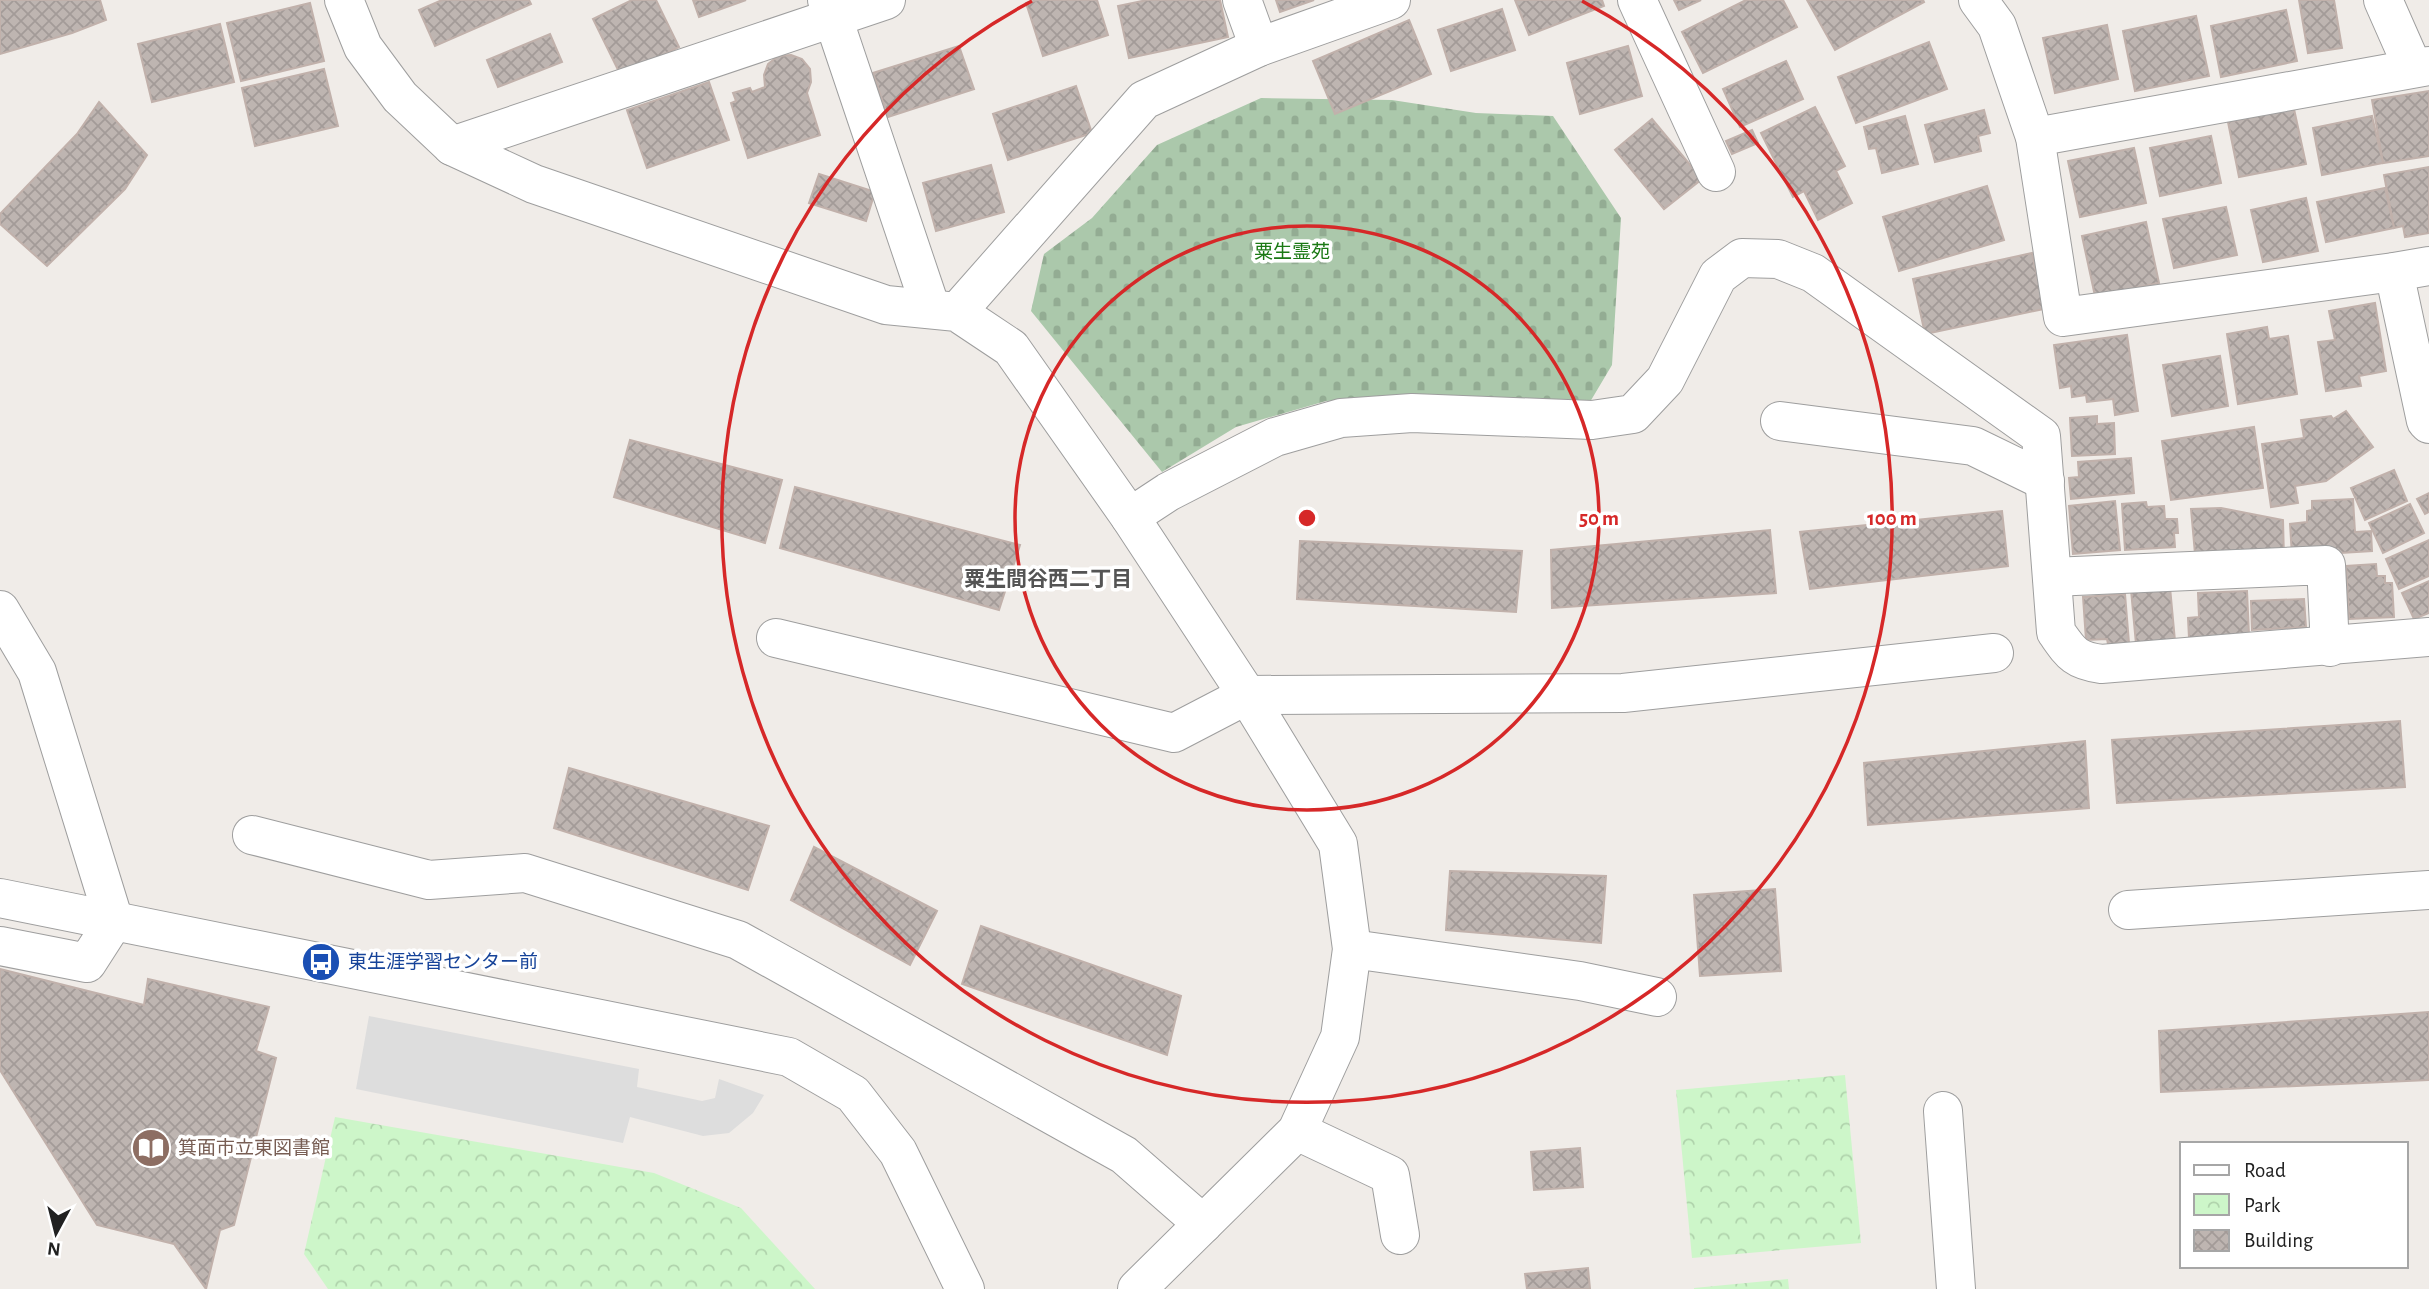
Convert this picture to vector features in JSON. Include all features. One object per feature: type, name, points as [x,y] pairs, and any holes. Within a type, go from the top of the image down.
[{"type":"street","points":[[344,0],[363,47],[400,97],[452,146],[534,184],[886,305],[944,311],[1011,348],[1130,517],[1247,695],[1338,844],[1352,949],[1340,1037],[1297,1131],[1137,1289]]},
{"type":"street","points":[[452,146],[830,9],[886,0]]},
{"type":"street","points":[[1242,0],[1259,47]]},
{"type":"street","points":[[944,311],[1144,100],[1259,47],[1391,0]]},
{"type":"street","points":[[1637,0],[1716,172]]},
{"type":"street","points":[[1978,0],[1997,26],[2035,137],[2063,317],[2412,269],[2426,421],[2429,424]]},
{"type":"street","points":[[2035,137],[2421,67],[2383,0]]},
{"type":"street","points":[[830,9],[944,311]]},
{"type":"street","points":[[1130,517],[1168,492],[1275,438],[1341,418],[1412,413],[1592,419],[1633,414],[1665,380],[1718,276],[1742,258],[1778,259],[1813,273],[2041,436],[2056,632],[2075,657],[2101,664],[2429,637]]},
{"type":"street","points":[[1780,421],[1973,446],[2045,481]]},
{"type":"street","points":[[2052,577],[2326,565],[2330,647]]},
{"type":"street","points":[[0,610],[37,672],[114,921],[87,963],[0,946]]},
{"type":"street","points":[[776,638],[1174,733],[1247,695],[1623,693],[1994,653]]},
{"type":"street","points":[[252,835],[429,880],[524,873],[738,940],[1124,1155],[1203,1224]]},
{"type":"street","points":[[2128,910],[2429,890]]},
{"type":"street","points":[[0,898],[789,1056],[853,1094],[898,1152],[965,1289]]},
{"type":"street","points":[[1352,949],[1580,981],[1657,997]]},
{"type":"street","points":[[1943,1111],[1956,1289]]},
{"type":"street","points":[[1297,1131],[1390,1175],[1400,1235]]},
{"type":"green space","name":"粟生霊苑","points":[[1261,98],[1392,100],[1476,113],[1553,116],[1621,218],[1612,365],[1587,407],[1405,397],[1326,401],[1236,427],[1162,472],[1031,311],[1044,254],[1092,218],[1157,145]]},
{"type":"green space","points":[[1845,1075],[1861,1243],[1692,1258],[1676,1090]]},
{"type":"green space","points":[[335,1117],[654,1173],[741,1208],[815,1289],[328,1289],[304,1254]]},
{"type":"green space","points":[[1788,1279],[1789,1289],[1694,1289],[1694,1288]]},
{"type":"shaded area","points":[[369,1016],[639,1069],[637,1087],[702,1101],[715,1098],[719,1079],[764,1095],[753,1113],[729,1133],[703,1136],[630,1117],[623,1143],[356,1089]]},
{"type":"building","points":[[0,0],[100,0],[106,20],[0,54]]},
{"type":"building","points":[[442,0],[529,0],[531,4],[435,46],[419,10]]},
{"type":"building","points":[[632,0],[656,0],[679,47],[621,76],[593,19]]},
{"type":"building","points":[[693,0],[746,0],[699,17]]},
{"type":"building","points":[[1037,0],[1097,0],[1108,35],[1043,56],[1026,3]]},
{"type":"building","points":[[1147,0],[1220,0],[1228,37],[1129,58],[1118,6]]},
{"type":"building","points":[[1276,0],[1314,0],[1280,12]]},
{"type":"building","points":[[1515,0],[1602,0],[1604,6],[1529,35]]},
{"type":"building","points":[[1674,0],[1701,0],[1679,10]]},
{"type":"building","points":[[1746,0],[1783,0],[1797,27],[1703,73],[1682,32]]},
{"type":"building","points":[[1807,0],[1923,0],[1924,2],[1835,50]]},
{"type":"building","points":[[2299,0],[2334,0],[2342,48],[2308,53]]},
{"type":"building","points":[[310,3],[324,61],[241,81],[227,23]]},
{"type":"building","points":[[1502,9],[1515,50],[1451,71],[1438,30]]},
{"type":"building","points":[[2286,10],[2297,61],[2221,77],[2211,26]]},
{"type":"building","points":[[2196,16],[2209,76],[2135,91],[2123,31]]},
{"type":"building","points":[[1409,20],[1431,74],[1335,114],[1313,61]]},
{"type":"building","points":[[220,24],[234,82],[152,102],[138,44]]},
{"type":"building","points":[[2107,25],[2118,79],[2055,93],[2043,38]]},
{"type":"building","points":[[550,34],[562,62],[498,87],[487,60]]},
{"type":"building","points":[[1929,42],[1947,89],[1856,123],[1838,77]]},
{"type":"building","points":[[959,46],[974,89],[888,117],[873,73]]},
{"type":"building","points":[[1628,46],[1642,96],[1580,114],[1567,63]]},
{"type":"building","points":[[791,55],[802,59],[810,69],[811,82],[807,93],[820,135],[748,158],[731,103],[736,101],[733,93],[750,88],[752,92],[765,87],[764,75],[768,64],[778,56]]},
{"type":"building","points":[[1786,61],[1803,99],[1740,127],[1723,89]]},
{"type":"building","points":[[324,69],[338,126],[255,146],[242,88]]},
{"type":"building","points":[[709,82],[729,140],[647,168],[627,110]]},
{"type":"building","points":[[1076,86],[1092,133],[1008,160],[993,114]]},
{"type":"building","points":[[2429,91],[2429,156],[2383,163],[2372,100]]},
{"type":"building","points":[[99,102],[147,155],[125,189],[47,266],[0,224],[0,214],[77,134]]},
{"type":"building","points":[[1815,107],[1845,166],[1836,171],[1852,203],[1818,220],[1804,191],[1793,197],[1761,133]]},
{"type":"building","points":[[2294,109],[2306,164],[2239,177],[2228,122]]},
{"type":"building","points":[[1984,110],[1990,133],[1978,136],[1981,151],[1935,162],[1925,125]]},
{"type":"building","points":[[1905,116],[1918,164],[1882,173],[1876,148],[1869,149],[1864,127]]},
{"type":"building","points":[[2372,116],[2383,163],[2322,175],[2313,128]]},
{"type":"building","points":[[1652,119],[1702,179],[1664,209],[1615,150]]},
{"type":"building","points":[[1752,130],[1758,143],[1732,154],[1726,141]]},
{"type":"building","points":[[2211,136],[2221,183],[2160,196],[2150,148]]},
{"type":"building","points":[[2134,148],[2146,203],[2080,217],[2068,161]]},
{"type":"building","points":[[991,165],[1004,212],[936,231],[923,183]]},
{"type":"building","points":[[2429,167],[2429,233],[2405,237],[2403,226],[2394,228],[2384,175]]},
{"type":"building","points":[[819,174],[875,192],[866,221],[809,203]]},
{"type":"building","points":[[1987,186],[2004,240],[1899,271],[1883,217]]},
{"type":"building","points":[[2385,188],[2394,228],[2326,242],[2317,202]]},
{"type":"building","points":[[2306,198],[2318,251],[2263,262],[2251,210]]},
{"type":"building","points":[[2226,207],[2237,255],[2174,268],[2163,219]]},
{"type":"building","points":[[2146,222],[2159,283],[2095,296],[2082,236]]},
{"type":"building","points":[[2032,253],[2044,309],[1925,334],[1913,279]]},
{"type":"building","points":[[2375,303],[2386,371],[2359,376],[2361,386],[2326,391],[2318,342],[2335,340],[2329,311]]},
{"type":"building","points":[[2267,327],[2269,339],[2288,336],[2297,394],[2238,404],[2227,334]]},
{"type":"building","points":[[2127,335],[2138,411],[2115,415],[2113,399],[2087,402],[2086,395],[2072,397],[2071,386],[2060,388],[2054,345]]},
{"type":"building","points":[[2220,356],[2228,406],[2172,416],[2163,365]]},
{"type":"building","points":[[2346,411],[2373,447],[2326,481],[2295,486],[2298,503],[2271,507],[2262,444],[2304,438],[2301,420],[2331,416],[2333,419]]},
{"type":"building","points":[[2097,416],[2097,424],[2114,423],[2115,454],[2072,456],[2070,418]]},
{"type":"building","points":[[2254,427],[2263,488],[2171,500],[2162,441]]},
{"type":"building","points":[[630,440],[782,480],[765,543],[614,497]]},
{"type":"building","points":[[2131,458],[2134,493],[2071,499],[2069,478],[2079,477],[2078,462]]},
{"type":"building","points":[[2394,470],[2407,501],[2365,520],[2351,488]]},
{"type":"building","points":[[795,487],[1020,545],[999,610],[780,548]]},
{"type":"building","points":[[2429,493],[2429,512],[2425,514],[2417,499]]},
{"type":"building","points":[[2353,499],[2355,532],[2371,531],[2372,551],[2292,556],[2290,524],[2307,522],[2307,511],[2312,510],[2312,501]]},
{"type":"building","points":[[2115,501],[2120,550],[2073,554],[2069,506]]},
{"type":"building","points":[[2146,502],[2147,507],[2164,506],[2165,519],[2177,519],[2175,547],[2125,550],[2122,504]]},
{"type":"building","points":[[2410,504],[2424,533],[2383,553],[2369,523]]},
{"type":"building","points":[[2221,508],[2283,520],[2284,559],[2196,565],[2191,509]]},
{"type":"building","points":[[2002,511],[2008,566],[1810,589],[1800,532]]},
{"type":"building","points":[[1770,530],[1776,593],[1552,608],[1551,550]]},
{"type":"building","points":[[2429,540],[2429,576],[2399,589],[2386,559]]},
{"type":"building","points":[[1300,541],[1522,551],[1516,612],[1297,599]]},
{"type":"building","points":[[2376,564],[2377,576],[2385,576],[2385,583],[2392,583],[2394,617],[2349,619],[2346,566]]},
{"type":"building","points":[[2429,581],[2429,613],[2414,619],[2402,593]]},
{"type":"building","points":[[2170,587],[2175,641],[2136,644],[2131,590]]},
{"type":"building","points":[[2247,591],[2249,635],[2189,638],[2188,618],[2199,617],[2198,593]]},
{"type":"building","points":[[2125,594],[2129,643],[2108,644],[2107,639],[2086,640],[2083,597]]},
{"type":"building","points":[[2304,599],[2306,627],[2252,630],[2251,601]]},
{"type":"building","points":[[2400,721],[2405,787],[2117,803],[2112,740]]},
{"type":"building","points":[[2085,741],[2089,808],[1868,825],[1864,763]]},
{"type":"building","points":[[569,768],[769,826],[748,890],[554,828]]},
{"type":"building","points":[[814,847],[937,911],[910,965],[791,900]]},
{"type":"building","points":[[1450,871],[1606,876],[1601,943],[1446,930]]},
{"type":"building","points":[[1775,889],[1781,971],[1700,976],[1694,895]]},
{"type":"building","points":[[981,926],[1181,996],[1167,1055],[962,984]]},
{"type":"building","name":"箕面市立東図書館","points":[[0,969],[144,1005],[148,979],[269,1007],[256,1051],[276,1058],[234,1225],[220,1230],[206,1289],[174,1244],[97,1225],[0,1070]]},
{"type":"building","points":[[2429,1012],[2429,1080],[2161,1092],[2159,1031]]},
{"type":"building","points":[[1580,1148],[1583,1187],[1534,1190],[1531,1152]]},
{"type":"building","points":[[1588,1268],[1590,1289],[1527,1289],[1525,1274]]},
{"type":"place","name":"東生涯学習センター前","points":[[321,962]]},
{"type":"place","name":"箕面市立東図書館","points":[[151,1148]]},
{"type":"district","name":"粟生間谷西二丁目","points":[[1048,579]]}]
